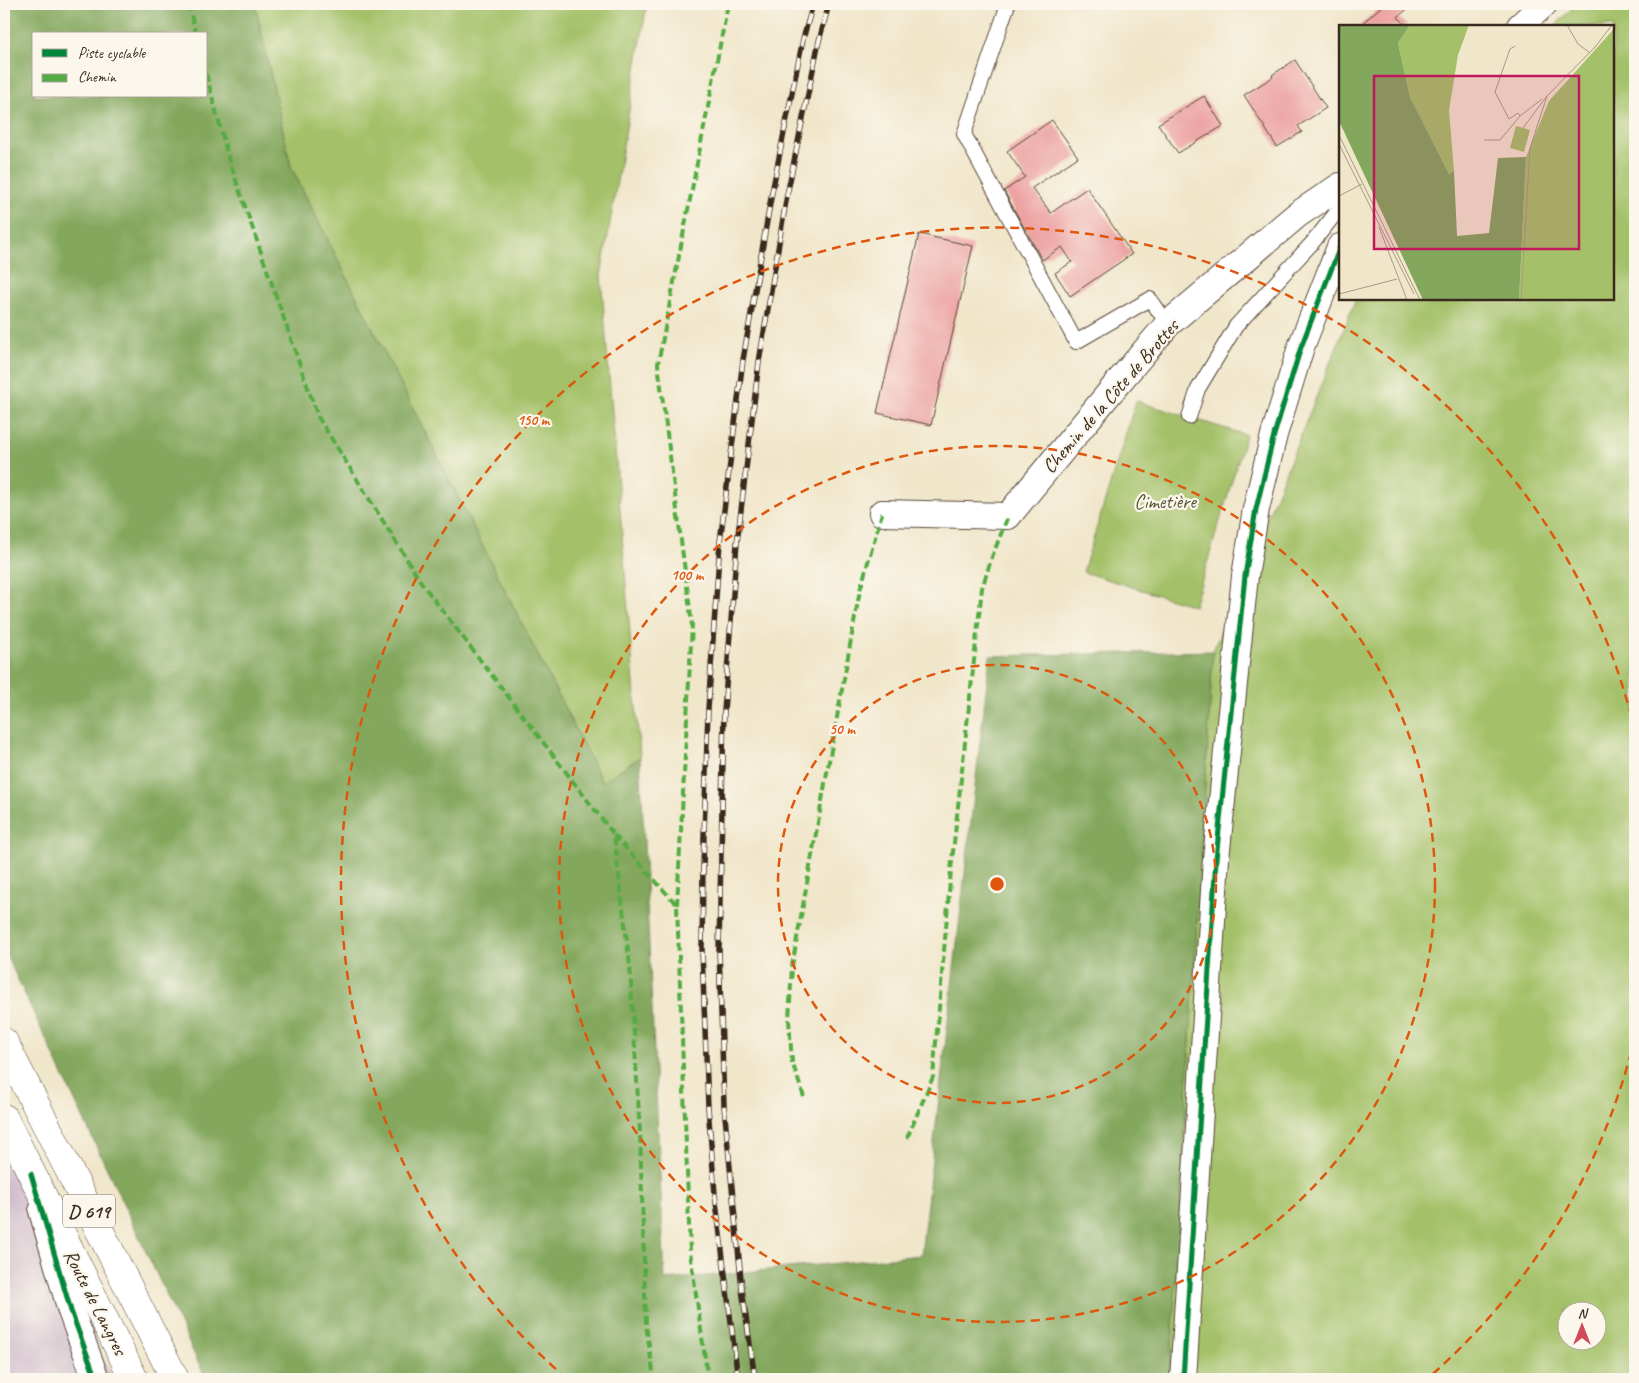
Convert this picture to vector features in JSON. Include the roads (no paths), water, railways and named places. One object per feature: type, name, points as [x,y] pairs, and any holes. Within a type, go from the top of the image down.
[{"type":"main road","name":"D 619","points":[[4,1042],[175,1379]]},
{"type":"main road","name":"Route de Langres","points":[[4,1118],[134,1379]]},
{"type":"street","points":[[1521,25],[1544,4]]},
{"type":"street","name":"Chemin de la Côte de Brottes","points":[[882,513],[1008,516],[1168,324],[1297,215],[1339,187]]},
{"type":"street","points":[[1184,1379],[1216,859],[1245,576],[1256,509],[1274,434],[1301,347],[1339,251]]},
{"type":"street","points":[[31,1174],[71,1312],[96,1379]]},
{"type":"lane","points":[[1008,4],[964,134],[1076,342],[1150,299],[1168,324]]},
{"type":"lane","points":[[1189,416],[1198,389],[1236,326],[1313,242],[1339,209]]},
{"type":"railway","points":[[738,1379],[715,1194],[708,1107],[702,951],[708,709],[720,542],[743,360],[772,192],[803,39],[813,4]]},
{"type":"railway","points":[[755,1379],[742,1289],[724,1106],[719,949],[724,711],[737,543],[759,362],[787,195],[819,41],[829,4]]},
{"type":"park label","name":"Cimetière","points":[[1165,501]]}]
